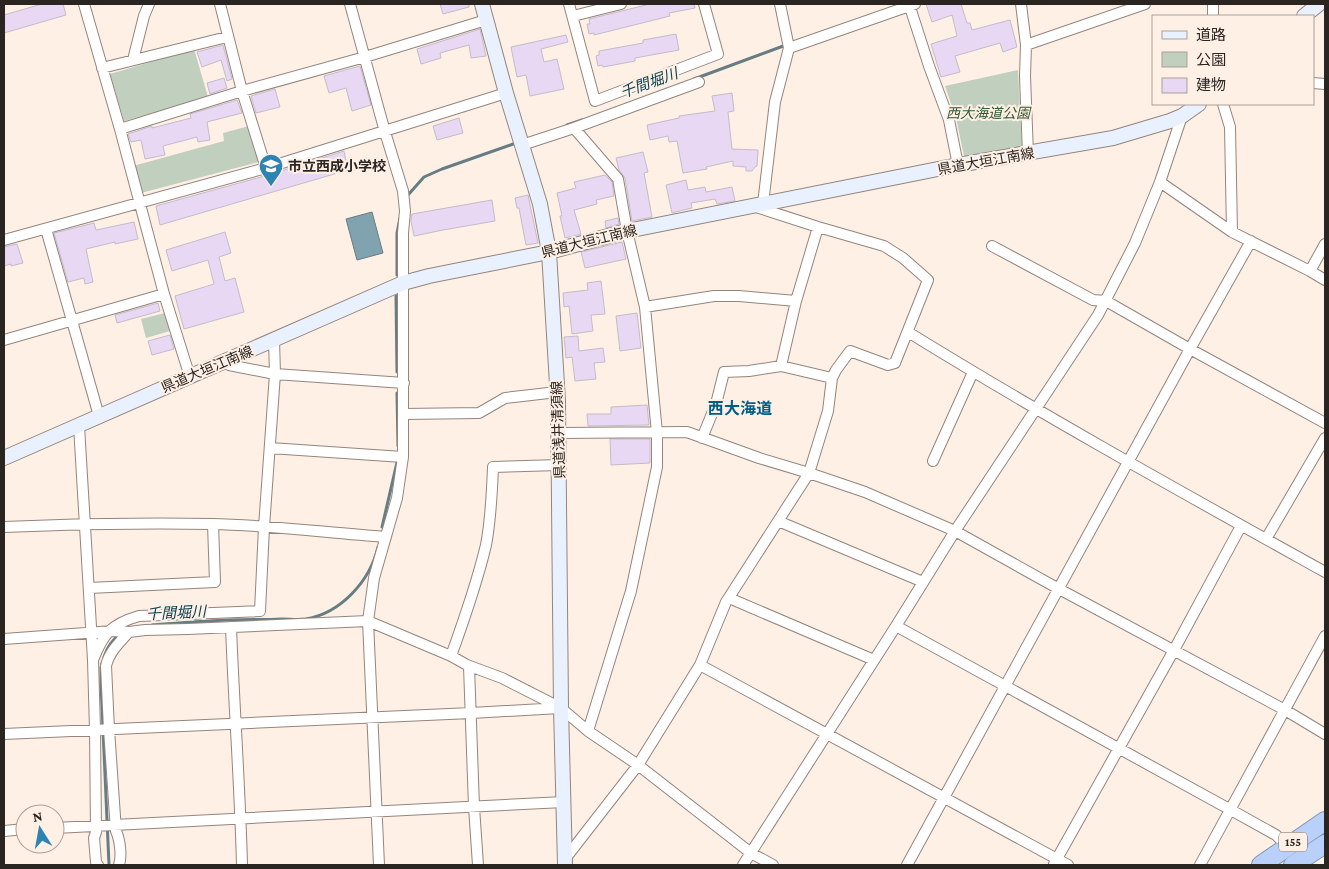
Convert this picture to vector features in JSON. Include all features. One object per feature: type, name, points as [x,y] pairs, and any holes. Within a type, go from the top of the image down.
[{"type":"highway","name":"155","points":[[1261,865],[1325,821]]},
{"type":"highway","name":"155","points":[[1293,865],[1325,844]]},
{"type":"main road","name":"県道浅井清須線","points":[[482,4],[506,93],[540,204],[549,252],[559,465],[561,708],[565,862]]},
{"type":"main road","points":[[1305,15],[1319,4]]},
{"type":"main road","name":"県道大垣江南線","points":[[4,458],[403,283],[428,276],[549,252],[627,230],[958,165],[1113,138],[1170,121],[1182,116],[1198,105]]},
{"type":"street","points":[[84,4],[164,294],[190,377]]},
{"type":"street","points":[[133,60],[144,16],[149,4]]},
{"type":"street","points":[[220,4],[242,91],[266,168]]},
{"type":"street","points":[[350,4],[403,191],[405,211],[403,233],[403,457],[397,498],[374,578],[368,621],[380,865]]},
{"type":"street","points":[[569,4],[595,101],[718,54],[704,4]]},
{"type":"street","points":[[573,16],[621,4]]},
{"type":"street","points":[[565,862],[638,765],[700,665],[726,602],[809,473],[828,411],[832,378],[836,370],[850,351],[888,365],[895,363],[928,280],[903,258],[884,246],[818,227],[758,205],[775,102],[788,43],[780,4]]},
{"type":"street","points":[[788,43],[911,4],[929,66],[949,120],[958,165]]},
{"type":"street","points":[[1021,4],[1026,45],[1025,76],[1028,154]]},
{"type":"street","points":[[1026,45],[1145,4]]},
{"type":"street","points":[[120,129],[242,91],[365,57],[486,20]]},
{"type":"street","points":[[102,68],[228,37]]},
{"type":"street","points":[[521,141],[574,128],[699,82]]},
{"type":"street","points":[[4,240],[266,168],[506,93]]},
{"type":"street","points":[[1224,105],[1230,127],[1232,232]]},
{"type":"street","points":[[743,865],[955,531],[1098,315],[1135,243],[1160,182],[1182,116]]},
{"type":"street","points":[[574,128],[618,179],[627,230],[645,307],[657,432],[657,466],[631,591],[588,731]]},
{"type":"street","points":[[1160,182],[1232,232],[1325,280]]},
{"type":"street","points":[[781,366],[796,301],[818,227]]},
{"type":"street","points":[[46,229],[99,416]]},
{"type":"street","points":[[907,865],[1190,349],[1251,242]]},
{"type":"street","points":[[1310,271],[1325,244]]},
{"type":"street","points":[[992,246],[1093,300],[1106,301],[1325,423]]},
{"type":"street","points":[[4,340],[164,294]]},
{"type":"street","points":[[645,307],[714,296],[739,296],[796,301]]},
{"type":"street","points":[[908,332],[1036,409],[1325,572]]},
{"type":"street","points":[[4,639],[110,631],[188,630],[233,621],[260,611],[275,374],[274,340]]},
{"type":"street","points":[[223,362],[229,365],[275,374],[404,383]]},
{"type":"street","points":[[702,438],[716,404],[724,372],[781,366],[832,378]]},
{"type":"street","points":[[933,461],[973,372]]},
{"type":"street","points":[[404,414],[479,413],[505,398],[557,392]]},
{"type":"street","points":[[79,426],[92,660],[102,730],[106,824]]},
{"type":"street","points":[[558,433],[687,432],[759,458],[865,492],[955,531],[1285,710],[1325,734]]},
{"type":"street","points":[[1266,539],[1325,438]]},
{"type":"street","points":[[270,448],[403,457]]},
{"type":"street","points":[[451,656],[467,612],[486,544],[492,508],[492,467],[559,465]]},
{"type":"street","points":[[778,521],[923,582]]},
{"type":"street","points":[[4,527],[85,524],[214,524],[386,538]]},
{"type":"street","points":[[89,588],[215,582],[214,524]]},
{"type":"street","points":[[1055,862],[1241,526]]},
{"type":"street","points":[[729,598],[874,660]]},
{"type":"street","points":[[92,660],[100,643],[110,631],[126,620],[139,616],[233,621],[368,621],[451,656],[469,666],[502,678],[561,708],[588,731],[638,765],[751,853],[773,865]]},
{"type":"street","points":[[233,621],[235,723],[239,769],[242,865]]},
{"type":"street","points":[[896,626],[1276,835],[1287,846]]},
{"type":"street","points":[[106,824],[102,730],[106,666],[115,648],[128,632]]},
{"type":"street","points":[[1200,865],[1325,636]]},
{"type":"street","points":[[700,665],[944,798],[1055,862],[1068,865]]},
{"type":"street","points":[[469,666],[478,865]]},
{"type":"street","points":[[4,734],[561,708]]},
{"type":"street","points":[[65,827],[564,802]]},
{"type":"street","points":[[98,865],[96,862],[94,838],[96,832],[106,824]]},
{"type":"street","points":[[106,824],[116,831],[118,836],[119,865]]},
{"type":"green space","points":[[194,49],[208,97],[124,121],[110,74]]},
{"type":"green space","name":"西大海道公園","points":[[1018,70],[1022,147],[964,156],[956,118],[945,86]]},
{"type":"green space","points":[[249,126],[259,162],[141,193],[133,166],[224,141],[223,133]]},
{"type":"green space","points":[[165,313],[170,331],[146,338],[141,319]]},
{"type":"water","points":[[372,212],[383,253],[357,260],[346,219]]},
{"type":"building","points":[[42,4],[63,4],[66,15],[4,33],[4,15]]},
{"type":"building","points":[[440,4],[469,4],[469,7],[443,14]]},
{"type":"building","points":[[650,4],[694,4],[695,8],[669,13],[670,16],[594,35],[594,33],[589,34],[587,24],[590,24],[589,19]]},
{"type":"building","points":[[926,4],[961,4],[967,23],[970,23],[972,30],[1010,20],[1017,47],[1003,52],[1000,43],[955,56],[960,72],[941,77],[931,44],[957,36],[952,15],[932,22]]},
{"type":"building","points":[[480,29],[486,56],[471,58],[469,45],[440,53],[441,58],[421,64],[417,49]]},
{"type":"building","points":[[676,34],[679,50],[635,58],[635,61],[603,67],[602,65],[598,66],[596,56],[599,55],[599,51],[643,43],[643,40]]},
{"type":"building","points":[[566,35],[568,42],[541,49],[544,62],[557,59],[564,89],[530,96],[526,75],[517,77],[511,47]]},
{"type":"building","points":[[223,45],[232,79],[227,81],[221,60],[202,67],[197,52]]},
{"type":"building","points":[[360,66],[371,105],[352,111],[346,88],[329,93],[324,76]]},
{"type":"building","points":[[224,78],[227,88],[210,94],[207,83]]},
{"type":"building","points":[[275,89],[280,107],[256,113],[251,96]]},
{"type":"building","points":[[732,93],[734,111],[728,112],[732,149],[758,150],[757,166],[752,171],[746,171],[746,167],[733,166],[733,161],[706,167],[707,169],[683,173],[677,141],[669,142],[668,136],[650,140],[647,125],[679,118],[679,116],[715,111],[712,96]]},
{"type":"building","points":[[237,100],[242,113],[207,122],[210,140],[198,142],[197,137],[163,146],[165,155],[145,159],[141,140],[131,142],[128,134],[152,126],[152,128],[191,118],[190,114]]},
{"type":"building","points":[[459,118],[463,133],[437,140],[433,126]]},
{"type":"building","points":[[344,151],[348,170],[160,225],[156,206],[268,175]]},
{"type":"building","points":[[643,152],[648,172],[644,173],[652,217],[632,221],[625,178],[619,170],[616,158]]},
{"type":"building","points":[[605,175],[612,182],[614,196],[596,200],[597,204],[574,210],[581,234],[565,238],[557,193],[576,188],[574,182]]},
{"type":"building","points":[[686,180],[688,190],[705,187],[706,192],[732,187],[735,201],[717,204],[715,199],[691,203],[692,208],[672,213],[666,185]]},
{"type":"building","points":[[528,195],[538,243],[526,245],[519,208],[517,208],[515,198]]},
{"type":"building","points":[[492,200],[495,221],[414,236],[411,221],[412,214]]},
{"type":"building","points":[[618,218],[619,224],[606,228],[605,221]]},
{"type":"building","points":[[134,222],[138,239],[86,249],[93,282],[85,284],[84,278],[68,282],[54,233],[94,223],[96,230]]},
{"type":"building","points":[[225,232],[231,253],[219,257],[225,281],[235,278],[244,312],[184,329],[175,296],[214,284],[208,260],[172,271],[166,250]]},
{"type":"building","points":[[622,242],[626,259],[585,268],[581,252]]},
{"type":"building","points":[[17,244],[23,263],[4,266],[4,247]]},
{"type":"building","points":[[601,281],[605,314],[591,315],[593,331],[572,334],[569,306],[564,307],[563,293],[588,290],[587,283]]},
{"type":"building","points":[[158,303],[160,311],[117,323],[115,315]]},
{"type":"building","points":[[637,313],[641,348],[620,351],[616,316]]},
{"type":"building","points":[[170,335],[174,349],[152,355],[148,341]]},
{"type":"building","points":[[578,336],[579,351],[603,348],[605,362],[594,363],[596,379],[575,381],[572,357],[566,358],[564,337]]},
{"type":"building","points":[[647,405],[649,425],[588,426],[587,414],[611,414],[611,407]]},
{"type":"building","points":[[610,439],[650,439],[650,463],[611,465]]},
{"type":"waterway","name":"千間堀川","points":[[694,79],[786,45]]},
{"type":"waterway","name":"千間堀川","points":[[567,125],[582,120]]},
{"type":"waterway","name":"千間堀川","points":[[408,195],[424,177],[516,143]]},
{"type":"waterway","name":"千間堀川","points":[[397,275],[397,233],[400,218]]},
{"type":"waterway","name":"千間堀川","points":[[396,296],[397,372]]},
{"type":"waterway","name":"千間堀川","points":[[397,393],[398,446]]},
{"type":"waterway","name":"千間堀川","points":[[382,527],[398,458]]},
{"type":"waterway","name":"千間堀川","points":[[152,625],[200,621],[306,619],[319,616],[342,603],[352,594],[368,572],[378,547]]},
{"type":"waterway","name":"千間堀川","points":[[104,657],[110,644],[120,634]]},
{"type":"waterway","name":"千間堀川","points":[[102,663],[101,684],[109,865]]},
{"type":"place","name":"市立西成小学校","points":[[271,187]]},
{"type":"district","name":"西大海道","points":[[740,408]]}]
